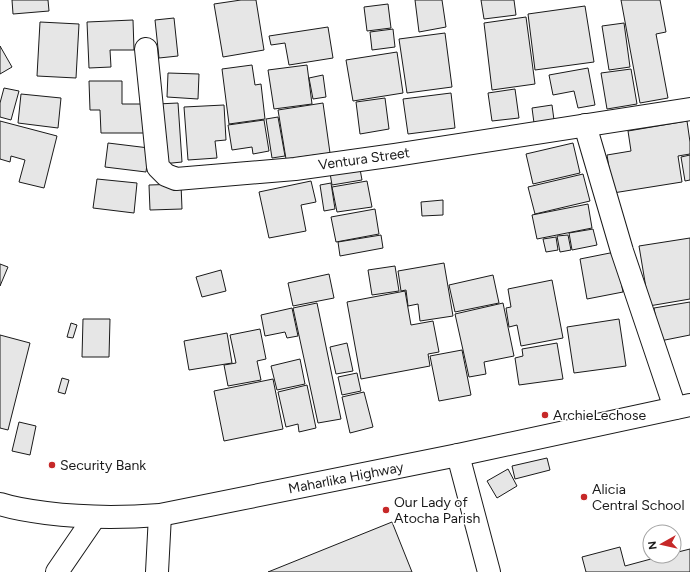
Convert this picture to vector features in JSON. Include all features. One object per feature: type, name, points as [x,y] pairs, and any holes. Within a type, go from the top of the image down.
[{"type":"street","name":"Ventura Street","points":[[146,49],[158,167],[166,175],[176,178],[296,169],[690,109]]},
{"type":"street","points":[[585,125],[622,251],[682,406]]},
{"type":"street","name":"Maharlika Highway","points":[[0,504],[29,511],[82,518],[131,518],[160,516],[458,455],[682,406]]},
{"type":"street","points":[[458,455],[489,572]]},
{"type":"street","points":[[159,570],[160,516]]},
{"type":"street","points":[[57,572],[94,518]]},
{"type":"building","points":[[12,0],[48,0],[49,11],[13,14]]},
{"type":"building","points":[[241,0],[256,0],[264,50],[223,57],[214,4]]},
{"type":"building","points":[[415,0],[442,0],[446,27],[419,32]]},
{"type":"building","points":[[481,0],[514,0],[516,15],[484,19]]},
{"type":"building","points":[[621,0],[660,0],[666,32],[656,34],[668,98],[640,103]]},
{"type":"building","points":[[388,4],[391,28],[367,31],[364,7]]},
{"type":"building","points":[[585,6],[594,62],[535,70],[528,14]]},
{"type":"building","points":[[526,17],[535,84],[492,90],[484,23]]},
{"type":"building","points":[[174,18],[178,56],[159,58],[155,20]]},
{"type":"building","points":[[133,20],[134,50],[110,50],[111,67],[89,68],[87,22]]},
{"type":"building","points":[[40,22],[79,24],[76,78],[37,76]]},
{"type":"building","points":[[624,23],[630,67],[609,70],[602,26]]},
{"type":"building","points":[[328,27],[333,58],[289,65],[285,43],[271,45],[269,36]]},
{"type":"building","points":[[393,29],[395,47],[372,50],[370,32]]},
{"type":"building","points":[[445,33],[452,87],[407,93],[399,39]]},
{"type":"building","points":[[0,46],[12,67],[0,74]]},
{"type":"building","points":[[397,52],[403,93],[353,101],[346,60]]},
{"type":"building","points":[[252,65],[255,85],[261,84],[265,119],[229,124],[222,69]]},
{"type":"building","points":[[307,65],[312,104],[274,109],[268,70]]},
{"type":"building","points":[[588,68],[595,105],[578,108],[574,91],[553,95],[549,75]]},
{"type":"building","points":[[631,69],[637,104],[607,109],[601,73]]},
{"type":"building","points":[[168,73],[199,74],[198,99],[167,97]]},
{"type":"building","points":[[323,75],[326,97],[313,99],[309,78]]},
{"type":"building","points":[[89,81],[122,81],[122,104],[146,104],[146,133],[101,133],[100,110],[90,110]]},
{"type":"building","points":[[4,88],[19,91],[11,120],[0,117],[0,103]]},
{"type":"building","points":[[515,89],[519,118],[492,121],[488,93]]},
{"type":"building","points":[[451,93],[455,128],[408,134],[403,99]]},
{"type":"building","points":[[21,94],[61,98],[58,128],[18,123]]},
{"type":"building","points":[[385,98],[389,129],[360,134],[356,102]]},
{"type":"building","points":[[178,103],[182,162],[162,164],[157,104]]},
{"type":"building","points":[[323,103],[330,153],[286,159],[278,110]]},
{"type":"building","points":[[224,105],[226,140],[215,141],[217,158],[188,160],[184,107]]},
{"type":"building","points":[[552,105],[554,120],[534,123],[532,108]]},
{"type":"building","points":[[278,117],[285,156],[272,158],[266,119]]},
{"type":"building","points":[[264,120],[269,151],[253,154],[252,147],[232,150],[228,125]]},
{"type":"building","points":[[0,121],[57,136],[44,188],[19,182],[25,160],[11,156],[10,162],[0,159]]},
{"type":"building","points":[[687,121],[690,154],[678,156],[682,182],[613,193],[607,155],[631,151],[628,131]]},
{"type":"building","points":[[108,143],[149,148],[146,172],[105,167]]},
{"type":"building","points":[[573,143],[580,173],[533,184],[526,154]]},
{"type":"building","points":[[690,155],[690,180],[685,181],[681,157]]},
{"type":"building","points":[[360,169],[362,180],[332,185],[330,173]]},
{"type":"building","points":[[583,174],[590,201],[535,214],[528,187]]},
{"type":"building","points":[[97,179],[137,183],[134,213],[93,208]]},
{"type":"building","points":[[311,181],[316,202],[301,205],[306,231],[269,238],[259,192]]},
{"type":"building","points":[[367,181],[372,207],[337,212],[332,187]]},
{"type":"building","points":[[331,183],[335,209],[324,211],[320,185]]},
{"type":"building","points":[[181,184],[182,209],[150,210],[149,185]]},
{"type":"building","points":[[443,200],[443,215],[422,216],[421,202]]},
{"type":"building","points":[[588,204],[592,228],[537,239],[532,215]]},
{"type":"building","points":[[375,209],[379,234],[336,242],[331,217]]},
{"type":"building","points":[[593,229],[597,245],[572,250],[569,233]]},
{"type":"building","points":[[381,235],[383,248],[340,256],[338,242]]},
{"type":"building","points":[[568,235],[571,250],[560,252],[557,236]]},
{"type":"building","points":[[556,237],[558,250],[546,252],[543,239]]},
{"type":"building","points":[[690,238],[690,299],[649,306],[639,246]]},
{"type":"building","points":[[615,252],[623,292],[587,299],[580,259]]},
{"type":"building","points":[[444,263],[453,316],[420,321],[418,304],[408,306],[406,290],[401,291],[398,271]]},
{"type":"building","points":[[0,264],[8,267],[0,286]]},
{"type":"building","points":[[395,266],[399,291],[372,295],[368,270]]},
{"type":"building","points":[[221,270],[226,291],[202,297],[196,277]]},
{"type":"building","points":[[329,274],[334,298],[293,306],[288,283]]},
{"type":"building","points":[[493,275],[499,303],[455,312],[449,285]]},
{"type":"building","points":[[552,280],[563,338],[521,346],[517,325],[509,327],[506,308],[511,307],[508,289]]},
{"type":"building","points":[[405,291],[411,325],[433,321],[439,352],[428,354],[430,366],[361,379],[347,302]]},
{"type":"building","points":[[690,302],[690,335],[660,341],[654,308]]},
{"type":"building","points":[[317,303],[341,419],[318,423],[293,308]]},
{"type":"building","points":[[503,303],[514,356],[484,362],[486,374],[469,377],[455,314]]},
{"type":"building","points":[[292,308],[298,336],[287,338],[285,332],[265,336],[261,315]]},
{"type":"building","points":[[83,319],[110,319],[109,357],[82,357]]},
{"type":"building","points":[[619,319],[626,366],[574,373],[567,327]]},
{"type":"building","points":[[71,323],[77,325],[73,338],[67,337]]},
{"type":"building","points":[[260,329],[266,359],[257,361],[261,380],[228,386],[224,365],[236,363],[230,335]]},
{"type":"building","points":[[227,333],[232,363],[189,370],[184,341]]},
{"type":"building","points":[[0,335],[30,343],[8,430],[0,428]]},
{"type":"building","points":[[347,343],[353,371],[336,374],[330,347]]},
{"type":"building","points":[[557,343],[563,379],[519,385],[515,358],[523,356],[522,349]]},
{"type":"building","points":[[462,350],[471,395],[439,401],[430,356]]},
{"type":"building","points":[[300,359],[305,384],[277,390],[271,366]]},
{"type":"building","points":[[357,373],[361,391],[342,395],[338,377]]},
{"type":"building","points":[[62,378],[69,380],[65,394],[58,392]]},
{"type":"building","points":[[273,379],[283,429],[224,441],[214,391]]},
{"type":"building","points":[[307,385],[316,428],[299,432],[298,424],[286,427],[278,392]]},
{"type":"building","points":[[364,392],[373,427],[350,433],[342,397]]},
{"type":"building","points":[[19,422],[36,426],[30,455],[12,451]]},
{"type":"building","points":[[547,458],[550,470],[515,479],[512,466]]},
{"type":"building","points":[[508,469],[517,486],[497,498],[487,481]]},
{"type":"building","points":[[392,522],[412,572],[268,572]]},
{"type":"building","points":[[620,547],[625,566],[642,561],[642,564],[682,564],[682,551],[690,549],[690,572],[586,572],[582,557]]},
{"type":"place","name":"ArchieLechose","points":[[545,415]]},
{"type":"place","name":"Security Bank","points":[[52,465]]},
{"type":"place","name":"Alicia Central School","points":[[584,497]]},
{"type":"place","name":"Our Lady of Atocha Parish","points":[[386,510]]}]
